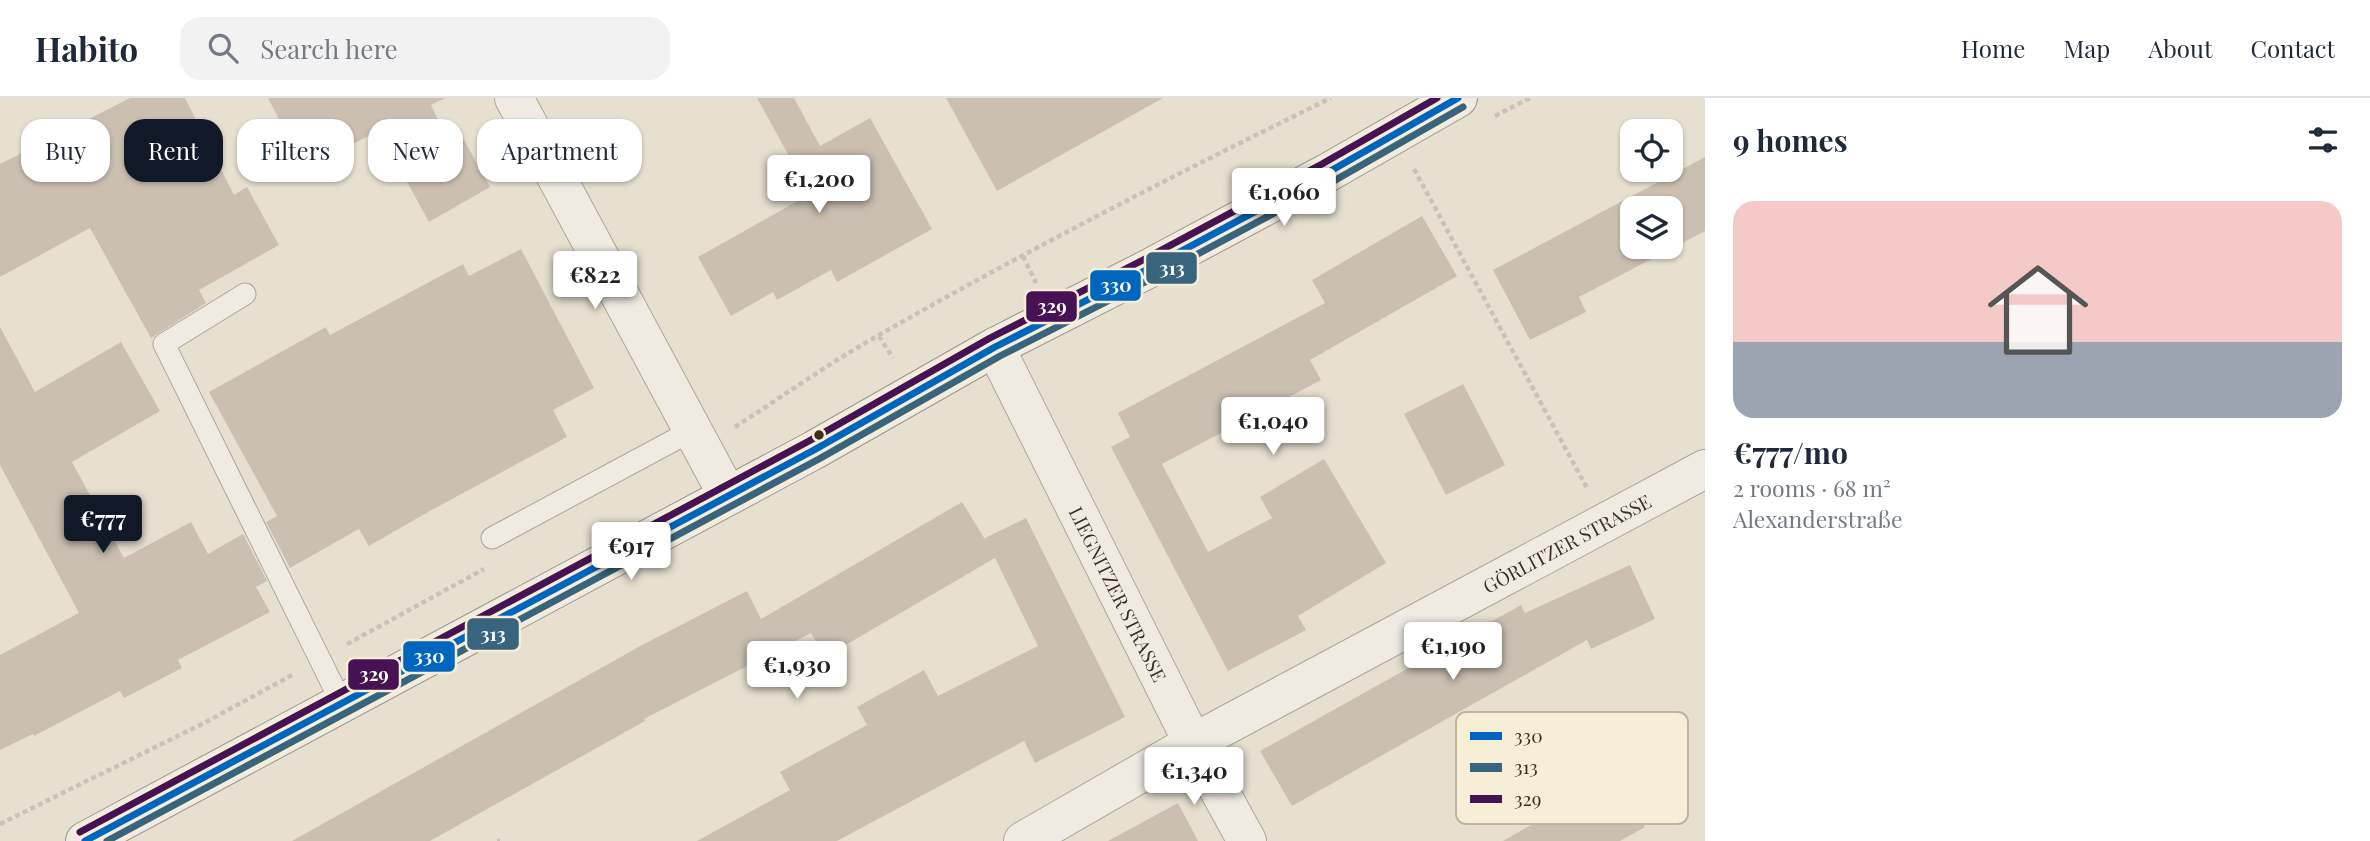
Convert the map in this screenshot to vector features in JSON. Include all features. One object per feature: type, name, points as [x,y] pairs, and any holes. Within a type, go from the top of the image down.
[{"type":"street","points":[[514,98],[728,496]]},
{"type":"street","points":[[85,841],[728,496],[995,347],[1147,269],[1458,98]]},
{"type":"street","name":"LIEGNITZER STRASSE","points":[[995,347],[1193,743],[1247,841]]},
{"type":"street","name":"GÖRLITZER STRASSE","points":[[1023,841],[1193,743],[1705,469]]},
{"type":"lane","points":[[245,294],[164,344],[342,704]]},
{"type":"lane","points":[[492,538],[693,430]]},
{"type":"path","points":[[1392,136],[1410,160],[1606,523]]},
{"type":"building","points":[[130,98],[185,98],[196,119],[124,119],[124,182],[223,182],[223,173],[234,195],[247,187],[279,245],[199,290],[206,303],[151,338],[90,228],[0,277],[0,164],[21,153],[21,182],[110,182],[110,119],[89,119]]},
{"type":"building","points":[[268,98],[445,98],[431,105],[438,119],[368,119],[368,136],[354,143],[354,119],[279,119]]},
{"type":"building","points":[[757,98],[794,98],[820,146],[870,118],[932,229],[837,282],[831,270],[777,300],[773,292],[731,316],[698,257],[810,194]]},
{"type":"building","points":[[946,98],[1163,98],[997,191]]},
{"type":"building","points":[[463,138],[477,163],[477,182],[487,182],[490,187],[429,222],[407,182],[463,182]]},
{"type":"building","points":[[1705,157],[1705,231],[1683,243],[1683,196],[1632,196],[1658,182],[1683,182],[1683,169]]},
{"type":"building","points":[[1620,202],[1620,259],[1652,259],[1579,297],[1586,312],[1530,340],[1493,270]]},
{"type":"building","points":[[1422,216],[1457,276],[1310,360],[1321,380],[1162,464],[1208,552],[1272,518],[1260,497],[1324,459],[1386,563],[1298,616],[1306,630],[1228,671],[1111,447],[1130,437],[1118,413],[1325,303],[1312,280]]},
{"type":"building","points":[[521,249],[594,388],[553,410],[567,437],[369,546],[359,529],[290,568],[266,522],[277,516],[209,392],[326,327],[330,335],[463,264],[469,276]]},
{"type":"building","points":[[0,327],[35,392],[121,342],[160,411],[72,462],[124,558],[191,522],[208,554],[243,534],[267,581],[256,587],[270,612],[178,660],[182,668],[124,698],[120,691],[34,736],[33,734],[0,750],[0,655],[79,613],[0,465]]},
{"type":"building","points":[[1463,384],[1505,465],[1446,495],[1404,414]]},
{"type":"building","points":[[962,502],[986,541],[985,538],[1026,518],[1125,717],[1035,763],[1024,741],[837,841],[697,841],[790,790],[780,772],[867,725],[857,707],[924,670],[938,696],[1038,646],[995,558],[825,657],[811,633],[644,719],[645,721],[430,841],[292,841],[644,644],[747,591],[761,619]]},
{"type":"building","points":[[1630,565],[1655,619],[1591,649],[1587,640],[1292,806],[1260,751],[1521,605],[1525,613]]},
{"type":"building","points":[[1178,803],[1198,841],[1108,841]]},
{"type":"building","points":[[1533,824],[1643,824],[1645,827],[1620,841],[1503,841]]},
{"type":"transit line","name":"329","points":[[80,832],[809,441],[990,338],[1322,164],[1437,98]]},
{"type":"transit line","name":"330","points":[[85,841],[814,450],[995,347],[1327,173],[1458,98]]},
{"type":"transit line","name":"313","points":[[107,841],[819,459],[1000,356],[1332,182],[1463,107]]}]
